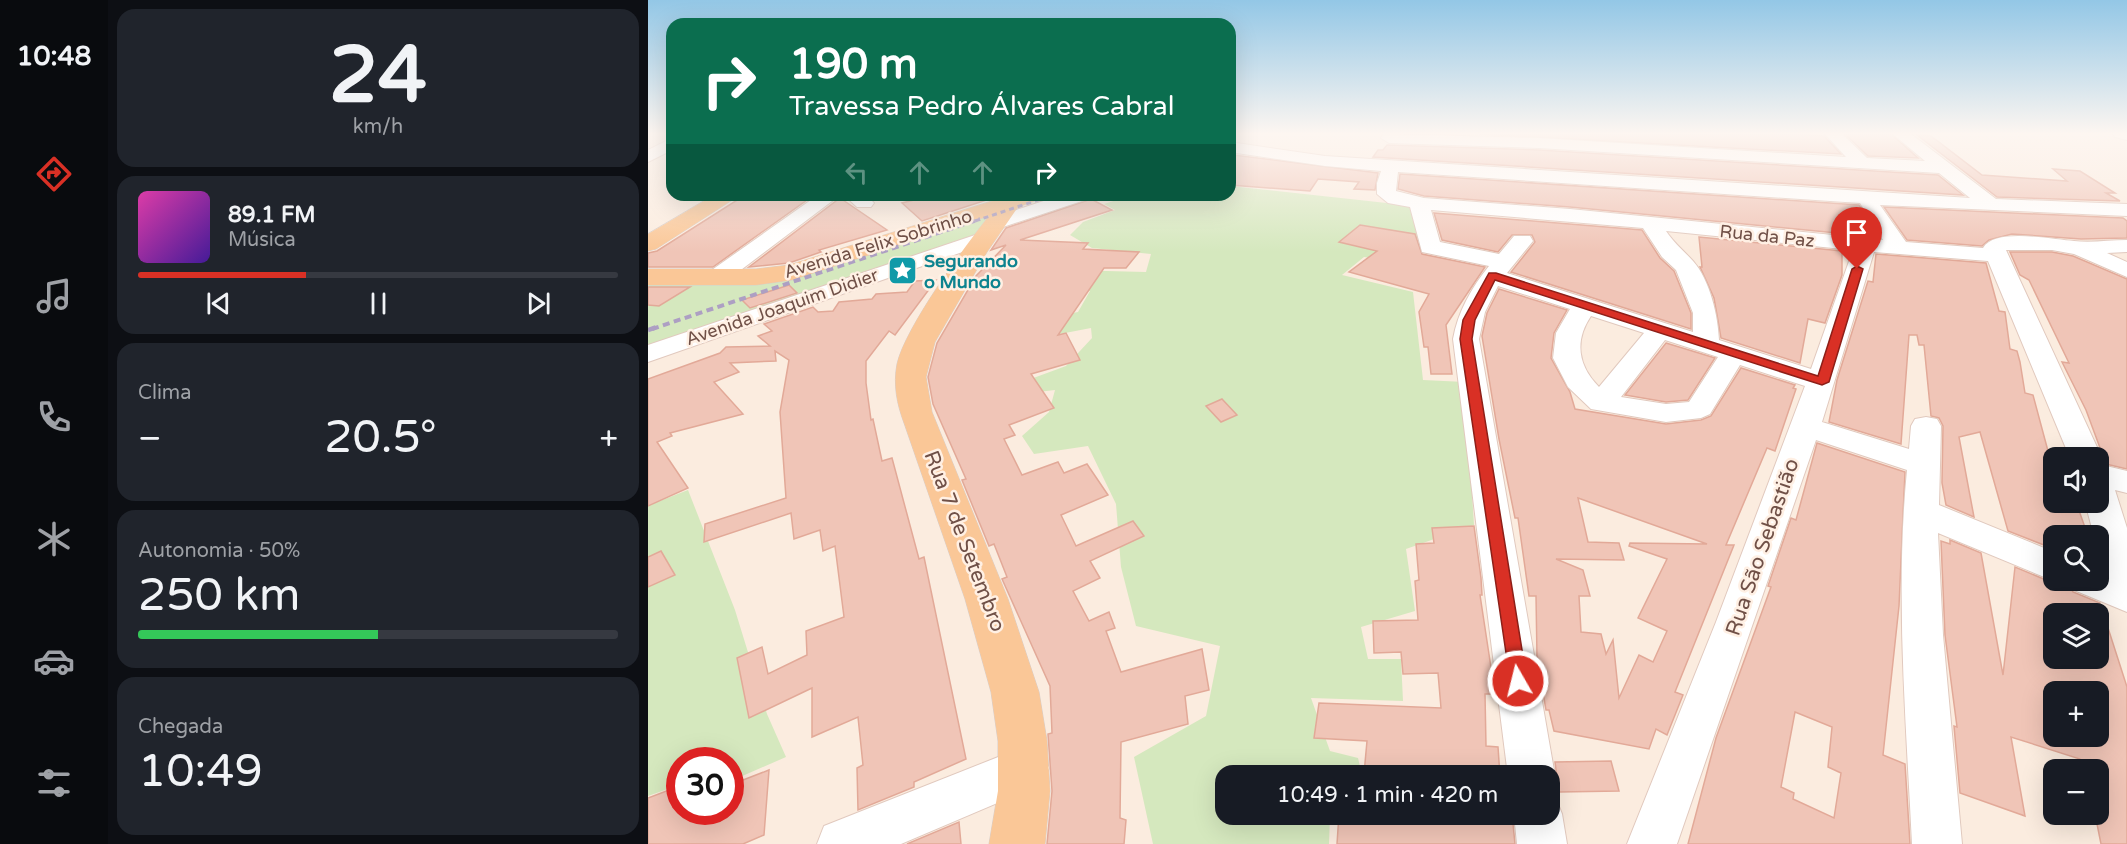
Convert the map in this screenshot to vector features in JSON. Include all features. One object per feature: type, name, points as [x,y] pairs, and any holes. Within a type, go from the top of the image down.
[{"type":"main road","points":[[648,244],[719,201]]},
{"type":"main road","name":"Avenida Felix Sobrinho","points":[[648,277],[768,276],[799,271],[1004,201]]},
{"type":"main road","name":"Rua 7 de Setembro","points":[[1011,201],[985,238],[918,346],[911,366],[913,403],[952,514],[998,623],[1017,692],[1026,768],[1017,844]]},
{"type":"street","name":"Rua da Paz","points":[[1389,173],[1387,195],[1395,199],[1419,203],[1650,223],[1864,247],[1996,255]]},
{"type":"street","points":[[1511,173],[1991,206],[2127,210]]},
{"type":"street","points":[[1649,173],[1650,182]]},
{"type":"street","points":[[1951,173],[1991,206]]},
{"type":"street","points":[[1671,183],[1681,227],[1686,267],[1705,313],[1706,345]]},
{"type":"street","points":[[1866,198],[1900,249]]},
{"type":"street","points":[[717,277],[822,201]]},
{"type":"street","name":"Avenida Joaquim Didier","points":[[655,359],[985,238],[1068,201]]},
{"type":"street","points":[[1419,203],[1430,247],[1506,260],[1586,306],[1822,382]]},
{"type":"street","points":[[1650,223],[1670,252],[1686,267]]},
{"type":"street","points":[[2081,447],[1994,247],[2001,243],[2052,244],[2075,248],[2127,246]]},
{"type":"street","name":"Rua São Sebastião","points":[[1652,844],[1724,655],[1822,382],[1864,247]]},
{"type":"street","points":[[2075,248],[2127,270]]},
{"type":"street","points":[[1506,260],[1469,320],[1466,339],[1530,765]]},
{"type":"street","points":[[1586,306],[1564,347],[1568,366],[1590,395],[1600,403],[1687,413],[1700,408],[1734,353]]},
{"type":"street","points":[[1600,403],[1660,330]]},
{"type":"street","points":[[1926,426],[1920,511],[1920,596],[1937,844]]},
{"type":"street","points":[[1806,427],[1922,464]]},
{"type":"street","points":[[2109,478],[2127,482]]},
{"type":"street","points":[[1920,511],[2043,562]]},
{"type":"street","points":[[2105,513],[2127,585]]},
{"type":"street","points":[[2109,589],[2127,597]]},
{"type":"street","points":[[842,844],[1026,768]]},
{"type":"street","points":[[1539,825],[1542,844]]},
{"type":"green space","points":[[1236,187],[1414,206],[1420,238],[1391,249],[1392,261],[1364,257],[1342,275],[1413,292],[1423,380],[1465,382],[1474,525],[1406,549],[1415,611],[1361,627],[1368,659],[1401,659],[1403,701],[1311,698],[1330,751],[1358,758],[1360,765],[1215,765],[1215,825],[1330,825],[1329,844],[1153,844],[1134,757],[1206,716],[1220,646],[1136,626],[1121,567],[1116,504],[1088,446],[1034,454],[1022,436],[1049,412],[1055,390],[1012,395],[1028,380],[1066,366],[1092,338],[1091,328],[1039,338],[1068,314],[1078,312],[1090,291],[1058,291],[1026,269],[1146,272],[1151,254],[1092,248],[1070,235],[1083,222],[1115,210],[1104,204],[1113,201],[1236,201]]},
{"type":"green space","points":[[983,216],[991,219],[969,240],[648,351],[648,281],[748,282]]},
{"type":"green space","points":[[688,490],[735,610],[767,714],[786,757],[744,775],[744,747],[666,747],[666,790],[648,796],[648,498],[652,504]]},
{"type":"building","points":[[1236,173],[1378,173],[1375,190],[1354,189],[1359,182],[1318,179],[1310,191],[1236,185]]},
{"type":"building","points":[[1627,173],[1938,175],[1963,195]]},
{"type":"building","points":[[1967,173],[2067,181],[2058,173],[2084,173],[2115,193],[2106,193],[2120,201],[1997,197]]},
{"type":"building","points":[[1400,174],[1859,205],[1879,237],[1570,207],[1424,196],[1398,189]]},
{"type":"building","points":[[736,201],[806,201],[713,267],[648,267],[648,253],[657,251]]},
{"type":"building","points":[[836,201],[844,201],[887,230],[819,250],[821,252],[789,263],[749,267]]},
{"type":"building","points":[[910,201],[984,201],[922,221],[902,203]]},
{"type":"building","points":[[1085,201],[1095,201],[1112,210],[1020,240],[1088,243],[1083,249],[1139,252],[1126,268],[1104,268],[1058,335],[1066,333],[1080,360],[1031,374],[1054,408],[1009,425],[1015,435],[1004,439],[1022,475],[1058,462],[1064,473],[1087,464],[1108,495],[1061,515],[1076,546],[1133,521],[1144,536],[1090,561],[1100,578],[1073,591],[1089,621],[1109,612],[1115,628],[1106,631],[1121,672],[1202,649],[1209,690],[1185,696],[1188,724],[1121,742],[1120,818],[1126,820],[1124,844],[1047,844],[1052,791],[1048,734],[1052,733],[1050,686],[1002,579],[1007,577],[994,544],[989,546],[962,480],[966,479],[933,404],[928,377],[937,343],[976,276],[1006,245],[991,250],[1006,228]]},
{"type":"building","points":[[1884,207],[2123,218],[2127,221],[2127,238],[2081,239],[2012,234],[1989,240],[1982,246],[1907,240]]},
{"type":"building","points":[[1434,213],[1642,230],[1660,258],[1674,271],[1691,313],[1691,329],[1511,272],[1535,242],[1532,235],[1512,235],[1498,252],[1442,240]]},
{"type":"building","points":[[1360,225],[1415,234],[1422,254],[1485,267],[1446,325],[1452,374],[1431,374],[1428,347],[1424,347],[1419,312],[1429,294],[1349,272],[1377,251],[1339,242]]},
{"type":"building","points":[[1699,237],[1842,251],[1842,275],[1825,323],[1808,319],[1800,363],[1721,338],[1714,298],[1700,267],[1702,267]]},
{"type":"building","points":[[2010,252],[2052,252],[2073,256],[2127,279],[2127,469],[2109,465],[2109,447],[2100,447],[2086,410],[2062,362],[2069,363],[2029,280],[2020,275]]},
{"type":"building","points":[[1876,254],[1986,263],[1999,311],[2005,312],[2010,349],[2017,351],[2025,393],[2033,395],[2047,447],[2043,447],[2043,513],[2080,513],[2084,525],[2043,525],[2043,545],[2008,531],[1980,432],[1959,437],[1974,517],[1946,505],[1942,483],[1943,426],[1939,418],[1931,416],[1924,345],[1919,345],[1917,335],[1909,335],[1901,444],[1829,422],[1837,380],[1868,281],[1873,282]]},
{"type":"building","points":[[936,280],[895,335],[889,331],[866,361],[866,383],[871,420],[873,419],[882,461],[892,458],[919,559],[924,557],[966,759],[914,782],[914,787],[858,810],[857,768],[863,765],[858,717],[812,737],[812,688],[749,718],[737,658],[762,647],[768,674],[807,655],[806,631],[844,617],[835,546],[823,551],[820,530],[794,539],[791,513],[704,542],[705,524],[786,498],[780,412],[789,360],[775,351],[776,361],[730,363],[739,372],[714,382],[743,414],[670,433],[672,436],[657,442],[688,488],[648,506],[648,379],[720,353],[726,347],[770,346],[758,336],[772,331],[764,324],[813,307],[818,312],[833,311],[839,302],[872,299],[876,294],[907,292],[915,281]]},
{"type":"building","points":[[789,285],[797,293],[750,308],[742,300]]},
{"type":"building","points":[[648,287],[690,287],[659,306],[648,305]]},
{"type":"building","points":[[1499,289],[1567,310],[1554,333],[1551,358],[1570,392],[1575,409],[1666,424],[1701,420],[1711,416],[1741,368],[1795,385],[1793,388],[1796,389],[1775,451],[1767,448],[1726,545],[1734,545],[1675,692],[1683,695],[1667,735],[1656,729],[1649,749],[1554,731],[1549,710],[1546,710],[1537,658],[1536,596],[1529,596],[1518,518],[1515,518],[1499,439],[1482,336],[1487,313]],"holes":[[[1578,498],[1707,544],[1630,543],[1629,546],[1667,559],[1638,618],[1667,631],[1653,662],[1639,655],[1619,698],[1613,640],[1606,654],[1601,634],[1581,632],[1579,596],[1590,596],[1583,570],[1556,559],[1624,560],[1619,543],[1588,542]]]},
{"type":"building","points":[[1666,343],[1715,358],[1688,400],[1666,402],[1625,395]]},
{"type":"building","points":[[1222,399],[1237,415],[1221,422],[1206,406]]},
{"type":"building","points":[[1817,443],[1905,472],[1899,606],[1883,755],[1905,764],[1910,844],[1688,844],[1716,738],[1771,587],[1768,586],[1791,518],[1796,520]],"holes":[[[1795,712],[1832,727],[1828,767],[1841,773],[1834,818],[1793,799],[1794,793],[1781,787]]]},
{"type":"building","points":[[1474,526],[1481,578],[1482,595],[1480,595],[1495,694],[1485,694],[1486,746],[1498,747],[1499,765],[1365,765],[1367,741],[1314,738],[1319,703],[1441,708],[1438,673],[1403,674],[1401,652],[1374,653],[1373,621],[1418,620],[1415,581],[1419,580],[1416,544],[1434,543],[1432,528]]},
{"type":"building","points":[[1950,540],[1981,553],[2003,675],[2015,567],[2043,579],[2043,591],[2072,591],[2100,603],[2043,603],[2043,669],[2109,669],[2109,631],[2127,687],[2127,844],[2101,844],[2097,825],[2109,825],[2109,759],[2080,759],[2011,737],[2025,816],[1960,793],[1954,726],[1957,727],[1945,635],[1941,541],[1950,544]]},
{"type":"building","points":[[661,551],[675,575],[648,587],[648,557]]},
{"type":"building","points":[[1611,761],[1619,791],[1560,792],[1560,765],[1555,765],[1555,762]]},
{"type":"building","points":[[769,770],[764,835],[743,844],[648,844],[648,798],[666,791],[666,825],[744,825],[744,780]]},
{"type":"building","points":[[959,822],[961,844],[907,844]]},
{"type":"building","points":[[1338,825],[1513,825],[1515,844],[1337,844]]},
{"type":"railway","points":[[975,221],[1035,201]]},
{"type":"railway","points":[[652,329],[980,219]]},
{"type":"railway","points":[[648,330],[657,327]]},
{"type":"place","name":"Segurando o Mundo","points":[[903,271]]},
{"type":"route","points":[[1518,681],[1466,339],[1469,320],[1492,276],[1822,382],[1857,269]]}]
